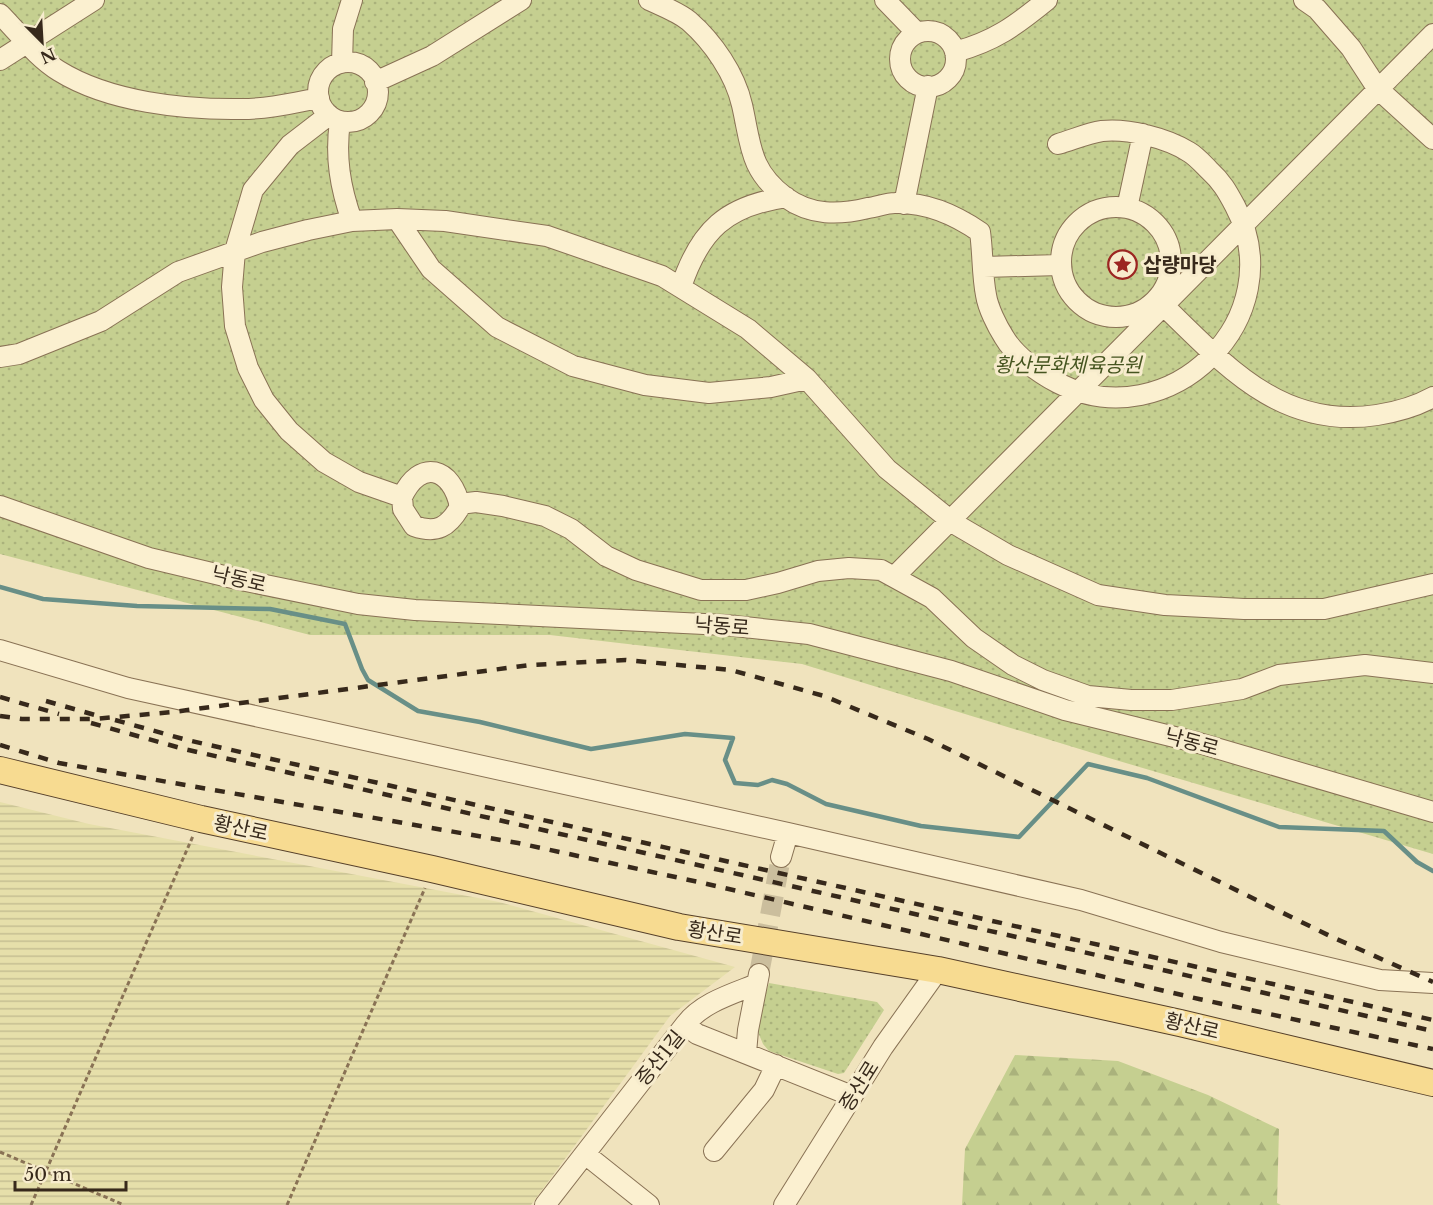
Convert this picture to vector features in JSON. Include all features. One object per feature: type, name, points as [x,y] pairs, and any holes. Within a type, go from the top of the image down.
[{"type":"main road","name":"황산로","points":[[0,770],[201,819],[432,869],[679,927],[938,970],[1180,1023],[1433,1083]]},
{"type":"street","points":[[0,60],[94,0]]},
{"type":"street","points":[[342,63],[343,29],[352,0]]},
{"type":"street","points":[[375,82],[432,56],[521,0]]},
{"type":"street","points":[[649,0],[688,20],[722,60],[735,82],[753,158],[767,179],[786,197],[803,207],[823,213],[844,213],[893,203],[919,204],[960,218],[980,232],[986,297],[1004,338],[1036,371],[1076,392],[1113,398],[1151,393],[1186,379],[1215,355],[1235,326],[1248,292],[1250,257],[1244,223],[1223,183],[1190,152],[1143,134],[1102,131],[1058,144]]},
{"type":"street","points":[[885,0],[917,33]]},
{"type":"street","points":[[955,51],[992,39],[1023,20],[1047,0]]},
{"type":"street","points":[[1304,0],[1317,9],[1351,48],[1377,88],[1433,139]]},
{"type":"street","points":[[0,14],[58,71],[77,81],[124,97],[154,102],[242,109],[329,111],[359,120],[367,115],[377,99],[375,82],[370,72],[362,66],[342,63],[332,67],[320,82],[329,111],[338,140],[338,170],[343,197],[352,221]]},
{"type":"street","points":[[926,31],[944,36],[955,51],[956,61],[948,78],[941,83],[928,86],[915,83],[908,78],[900,62],[904,45],[917,33],[926,31]]},
{"type":"street","points":[[894,577],[1433,34]]},
{"type":"street","points":[[904,204],[928,86]]},
{"type":"street","points":[[329,111],[290,145],[253,190],[235,251],[232,287],[235,326],[248,368],[264,400],[289,431],[324,462],[359,482],[402,497]]},
{"type":"street","points":[[1127,208],[1143,134]]},
{"type":"street","points":[[681,287],[689,263],[700,244],[729,214],[745,206],[786,197]]},
{"type":"street","points":[[1107,208],[1127,208],[1143,214],[1158,226],[1167,242],[1171,260],[1168,279],[1161,295],[1148,307],[1132,315],[1114,318],[1097,315],[1081,306],[1069,293],[1060,265],[1064,241],[1074,226],[1089,214],[1107,208]]},
{"type":"street","points":[[397,219],[431,269],[497,327],[573,366],[645,385],[709,393],[771,387],[807,379]]},
{"type":"street","points":[[0,357],[19,354],[101,321],[178,272],[235,251],[308,230],[352,221],[445,220],[547,236],[662,276],[748,329],[807,379],[887,469],[951,521],[1008,555],[1098,595],[1165,605],[1244,609],[1324,609],[1433,584]]},
{"type":"street","points":[[984,267],[1060,265]]},
{"type":"street","points":[[1164,305],[1215,355],[1261,391],[1283,404],[1305,411],[1349,418],[1367,417],[1414,406],[1433,398]]},
{"type":"street","points":[[432,472],[445,475],[453,486],[460,507],[449,524],[434,529],[422,529],[414,526],[406,516],[402,508],[402,497],[406,487],[417,476],[432,472]]},
{"type":"street","points":[[459,504],[476,502],[545,516],[571,530],[606,556],[636,570],[701,590],[746,590],[818,571],[849,568],[880,570],[932,598],[974,638],[1013,665],[1043,680],[1088,696],[1131,700],[1172,700],[1242,689],[1279,675],[1365,665],[1433,674]]},
{"type":"street","name":"낙동로","points":[[0,506],[149,558],[358,604],[415,610],[725,625],[809,634],[951,671],[1065,710],[1199,743],[1433,812]]},
{"type":"street","points":[[0,650],[129,688],[1081,900],[1221,942],[1380,980],[1433,983]]},
{"type":"street","points":[[781,857],[788,833]]},
{"type":"street","name":"증산로","points":[[784,1205],[883,1047],[938,970]]},
{"type":"street","points":[[685,1025],[693,1014],[758,979],[746,1053]]},
{"type":"street","name":"증산1길","points":[[546,1205],[685,1025],[697,1034],[852,1096]]},
{"type":"street","points":[[714,1151],[764,1090],[776,1065]]},
{"type":"street","points":[[585,1154],[649,1205]]},
{"type":"path","points":[[31,1205],[201,819]]},
{"type":"path","points":[[287,1205],[432,869]]},
{"type":"path","points":[[0,1152],[124,1205]]},
{"type":"shaded area","points":[[0,802],[89,824],[499,902],[735,967],[670,1016],[531,1205],[0,1205]]},
{"type":"green space","name":"황산문화체육공원","points":[[0,0],[1433,0],[1433,854],[802,664],[550,635],[310,635],[0,554]]},
{"type":"green space","points":[[769,983],[877,1002],[884,1010],[844,1073],[838,1074],[769,1051],[763,1044],[755,1025]]},
{"type":"green space","points":[[1015,1055],[1118,1061],[1208,1095],[1279,1129],[1277,1203],[1281,1205],[962,1205],[965,1149]]},
{"type":"waterway","points":[[0,587],[43,599],[137,606],[270,609],[345,624],[368,680],[418,711],[480,722],[591,749],[685,734],[733,738],[725,760],[735,783],[758,785],[772,780],[787,784],[826,804],[921,826],[1019,837],[1088,764],[1147,778],[1279,827],[1384,831],[1417,862],[1433,871]]},
{"type":"tunnel","points":[[759,974],[781,857]]},
{"type":"railway","points":[[0,716],[22,719],[94,719],[173,712],[530,665],[626,660],[731,670],[824,696],[928,739],[1332,937],[1433,982]]},
{"type":"railway","points":[[0,697],[59,714]]},
{"type":"railway","points":[[46,701],[95,715]]},
{"type":"railway","points":[[115,720],[187,740],[1433,1020]]},
{"type":"railway","points":[[91,723],[184,749],[1433,1031]]},
{"type":"railway","points":[[0,745],[59,763],[518,843],[703,883],[1199,999],[1433,1049]]},
{"type":"place","name":"삽량마당","points":[[1122,265]]}]
